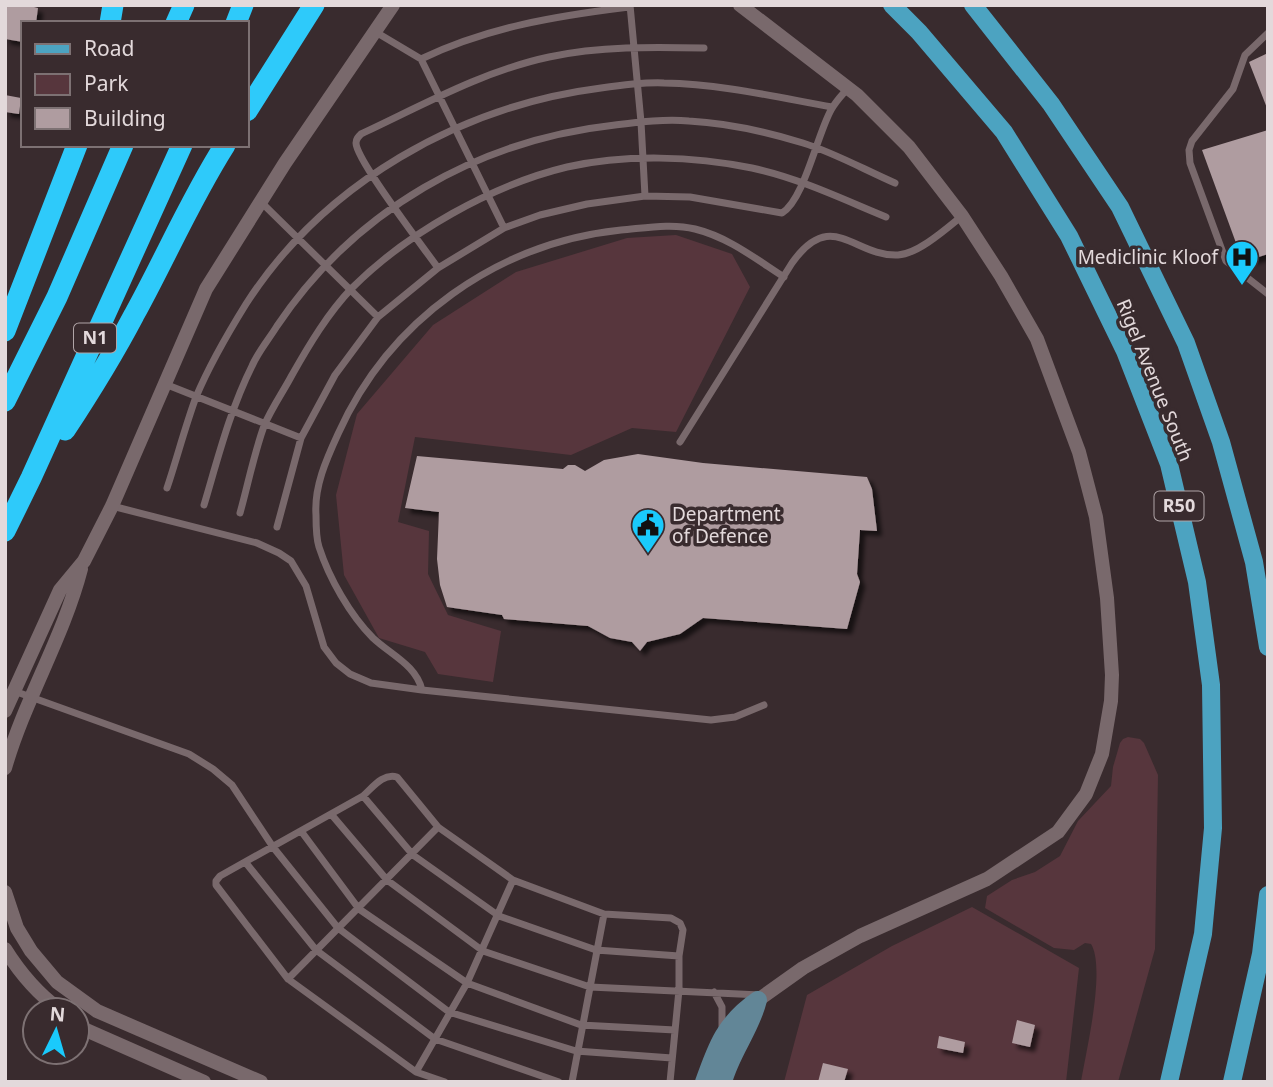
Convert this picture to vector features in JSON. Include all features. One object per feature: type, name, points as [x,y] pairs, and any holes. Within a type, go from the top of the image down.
[{"type":"highway","points":[[177,21],[184,5]]},
{"type":"highway","points":[[248,109],[314,5]]},
{"type":"highway","points":[[5,331],[76,147]]},
{"type":"highway","name":"N1","points":[[5,401],[57,297],[122,147]]},
{"type":"highway","name":"N1","points":[[5,531],[181,147]]},
{"type":"highway","points":[[31,478],[99,380],[201,184],[224,147]]},
{"type":"main road","name":"Rigel Avenue South","points":[[892,5],[919,32],[1004,132],[1069,236],[1125,351],[1169,464],[1197,582],[1211,685],[1213,828],[1203,934],[1169,1082]]},
{"type":"main road","name":"Rigel Avenue South","points":[[973,5],[1051,104],[1120,206],[1186,343],[1221,443],[1254,562],[1268,647]]},
{"type":"main road","points":[[1232,1082],[1261,954],[1268,895]]},
{"type":"street","points":[[5,711],[60,590],[83,561],[112,506],[206,289],[373,31],[393,5]]},
{"type":"street","points":[[704,1082],[718,1046],[739,1013],[761,997],[803,968],[860,936],[987,878],[1058,832],[1083,800],[1102,754],[1111,701],[1112,675],[1107,598],[1093,504],[1079,452],[1037,339],[962,216],[909,147],[848,88],[740,5]]},
{"type":"street","points":[[5,768],[75,594],[83,561]]},
{"type":"street","points":[[5,892],[17,928],[31,951],[57,982],[97,1011],[261,1082]]},
{"type":"street","points":[[5,949],[41,996]]},
{"type":"street","points":[[723,1082],[761,997]]},
{"type":"street","points":[[91,1032],[204,1082]]},
{"type":"lane","points":[[421,59],[446,47],[511,26],[630,6],[645,196]]},
{"type":"lane","points":[[373,31],[421,59],[504,228]]},
{"type":"lane","points":[[1268,33],[1245,55],[1233,89],[1192,142],[1189,150],[1190,163],[1227,261],[1268,294]]},
{"type":"lane","points":[[438,268],[372,175],[356,146],[358,137],[439,97],[510,68],[549,57],[635,47],[704,48]]},
{"type":"lane","points":[[167,488],[196,397],[246,304],[273,266],[298,238],[350,190],[425,143],[456,128],[540,98],[638,83],[718,85],[832,107]]},
{"type":"lane","points":[[276,527],[301,438],[335,375],[379,317],[438,268],[504,228],[540,215],[587,204],[645,196],[690,197],[782,213],[791,206],[803,182],[814,147],[832,107],[848,88]]},
{"type":"lane","points":[[204,505],[231,412],[253,363],[305,287],[325,264],[394,206],[471,162],[551,135],[583,128],[641,122],[691,121],[724,125],[814,147],[895,184]]},
{"type":"lane","points":[[240,513],[265,425],[310,344],[351,289],[416,236],[487,197],[536,176],[570,167],[643,159],[699,160],[751,168],[803,182],[886,217]]},
{"type":"lane","points":[[261,202],[379,317]]},
{"type":"lane","points":[[680,442],[799,253],[820,238],[841,236],[871,250],[896,255],[906,253],[940,234],[962,216]]},
{"type":"lane","points":[[422,690],[419,678],[407,664],[380,644],[352,611],[319,545],[317,487],[346,415],[376,366],[427,315],[468,282],[533,250],[576,238],[646,228],[676,226],[695,229],[731,243],[784,277]]},
{"type":"lane","points":[[164,383],[301,438]]},
{"type":"lane","points":[[112,506],[257,543],[291,561],[300,573],[324,647],[336,663],[351,674],[371,683],[711,720],[735,717],[764,705]]},
{"type":"lane","points":[[14,691],[179,751],[213,769],[232,785],[273,847],[338,928],[449,1012],[576,1051],[672,1058]]},
{"type":"lane","points":[[445,1082],[416,1072],[288,979],[216,885],[220,876],[363,796],[382,778],[394,775],[438,827],[513,880],[604,914],[677,920],[683,930],[670,1082]]},
{"type":"lane","points":[[363,796],[413,855],[499,916],[596,950],[679,956]]},
{"type":"lane","points":[[331,814],[387,880],[483,951],[590,987],[714,992],[761,997]]},
{"type":"lane","points":[[288,979],[438,827]]},
{"type":"lane","points":[[301,831],[359,909],[467,983],[581,1025],[676,1030]]},
{"type":"lane","points":[[246,863],[316,950],[435,1039],[559,1082]]},
{"type":"lane","points":[[416,1072],[467,983],[513,880]]},
{"type":"lane","points":[[572,1082],[604,914]]},
{"type":"lane","points":[[714,992],[722,1007],[718,1046]]},
{"type":"green space","points":[[676,235],[732,254],[750,287],[676,432],[632,428],[571,455],[415,437],[398,522],[429,531],[428,574],[448,615],[501,631],[493,682],[438,674],[425,652],[379,638],[344,575],[336,495],[357,414],[433,325],[516,272],[627,238]]},
{"type":"green space","points":[[1128,737],[1140,739],[1144,743],[1158,775],[1155,949],[1118,1082],[1081,1082],[1096,990],[1095,956],[1091,944],[1085,943],[1074,950],[1054,948],[985,908],[987,896],[1060,856],[1078,821],[1111,786],[1120,743]]},
{"type":"green space","points":[[972,907],[1079,968],[1066,1082],[784,1082],[807,995],[892,946]]},
{"type":"building","points":[[5,5],[38,8],[36,21],[21,21],[21,42],[5,39]]},
{"type":"building","points":[[1268,53],[1268,108],[1267,108],[1249,62]]},
{"type":"building","points":[[5,95],[21,98],[19,114],[5,112]]},
{"type":"building","points":[[1268,130],[1268,254],[1243,262],[1202,150]]},
{"type":"building","name":"Department of Defence","points":[[638,454],[703,463],[867,477],[872,489],[877,531],[860,530],[857,574],[860,582],[847,629],[703,618],[680,634],[647,642],[640,651],[632,642],[610,638],[588,626],[504,619],[502,615],[447,607],[440,585],[437,559],[439,512],[405,508],[417,456],[563,469],[568,465],[575,465],[585,471],[604,460]]},
{"type":"building","points":[[1017,1020],[1035,1025],[1030,1047],[1012,1043]]},
{"type":"building","points":[[939,1036],[965,1042],[963,1053],[937,1048]]},
{"type":"building","points":[[823,1063],[848,1069],[844,1082],[818,1082]]},
{"type":"place","name":"Mediclinic Kloof","points":[[1242,287]]},
{"type":"place","name":"Department of Defence","points":[[648,555]]}]
